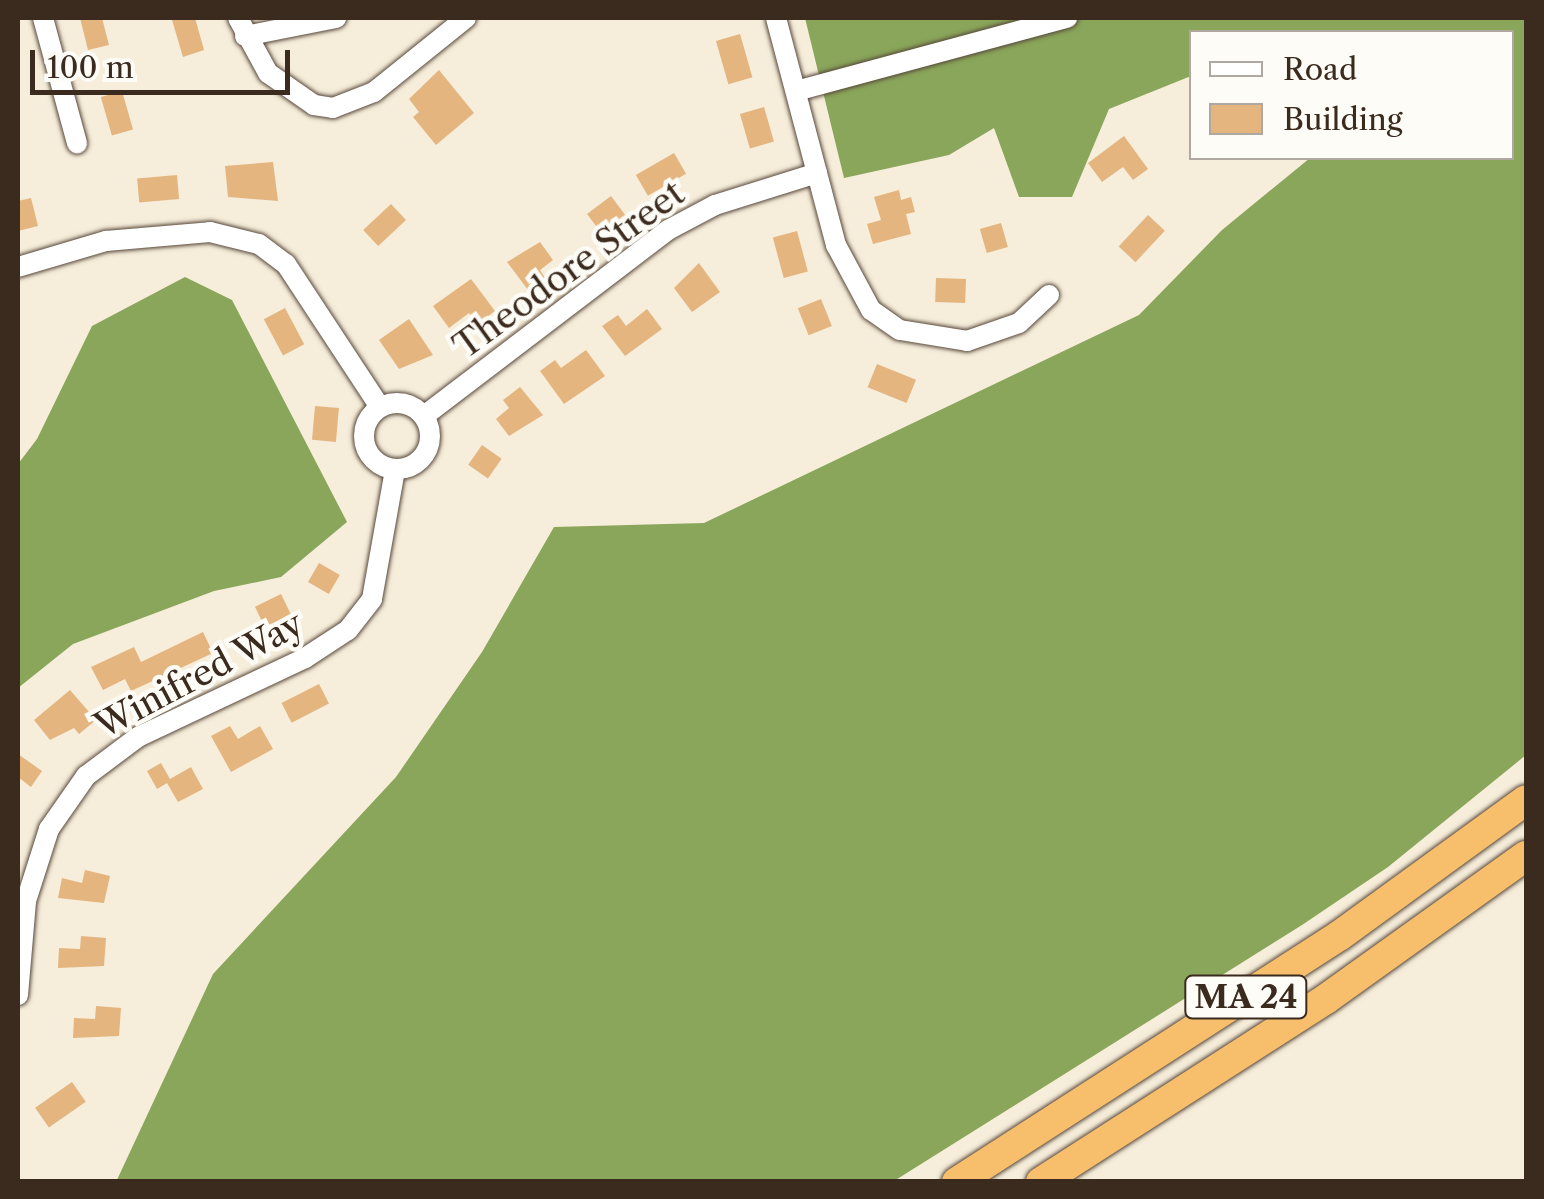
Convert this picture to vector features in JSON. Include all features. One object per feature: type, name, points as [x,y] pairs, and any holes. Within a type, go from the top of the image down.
[{"type":"highway","name":"MA 24","points":[[957,1182],[1340,936],[1526,800]]},
{"type":"highway","name":"MA 24","points":[[1041,1182],[1366,973],[1526,856]]},
{"type":"street","points":[[44,18],[77,143]]},
{"type":"street","points":[[336,18],[241,27],[277,82],[333,108],[374,92],[466,18]]},
{"type":"street","points":[[776,18],[848,279],[871,310],[900,330],[929,339],[991,336],[1048,296]]},
{"type":"street","points":[[796,91],[1067,18]]},
{"type":"street","name":"Theodore Street","points":[[424,416],[668,230],[715,204],[817,172]]},
{"type":"street","points":[[18,267],[106,241],[210,232],[259,244],[296,277],[380,408]]},
{"type":"street","points":[[404,404],[424,416],[427,452],[414,466],[396,470],[372,460],[364,444],[368,419],[380,408],[404,404]]},
{"type":"street","name":"Winifred Way","points":[[18,995],[26,900],[48,829],[86,776],[138,737],[305,658],[348,630],[372,599],[396,470]]},
{"type":"green space","points":[[805,18],[1526,18],[1526,755],[1388,867],[1302,925],[894,1181],[116,1182],[213,974],[396,777],[482,652],[554,527],[704,523],[1139,315],[1222,230],[1308,160],[1514,160],[1514,30],[1189,30],[1189,77],[1109,109],[1072,197],[1019,197],[994,128],[949,155],[844,178]]},
{"type":"green space","points":[[185,277],[232,300],[347,522],[281,577],[214,591],[73,644],[18,688],[18,464],[37,439],[92,326]]},
{"type":"building","points":[[80,18],[102,18],[109,45],[88,50]]},
{"type":"building","points":[[195,18],[204,50],[183,57],[172,20]]},
{"type":"building","points":[[740,34],[752,77],[728,84],[716,41]]},
{"type":"building","points":[[439,70],[474,113],[436,145],[413,117],[419,112],[409,99]]},
{"type":"building","points":[[122,91],[133,129],[112,136],[101,97]]},
{"type":"building","points":[[764,107],[774,142],[750,148],[740,114]]},
{"type":"building","points":[[1124,136],[1148,169],[1133,180],[1123,167],[1102,182],[1088,163]]},
{"type":"building","points":[[674,153],[686,174],[648,196],[636,175]]},
{"type":"building","points":[[273,162],[278,201],[228,197],[225,166]]},
{"type":"building","points":[[177,175],[179,199],[139,202],[137,178]]},
{"type":"building","points":[[899,190],[901,200],[911,197],[915,212],[906,214],[911,234],[873,244],[867,224],[881,220],[874,197]]},
{"type":"building","points":[[611,196],[626,216],[602,234],[587,214]]},
{"type":"building","points":[[31,198],[38,226],[18,231],[18,201]]},
{"type":"building","points":[[391,204],[406,220],[378,246],[363,230]]},
{"type":"building","points":[[1148,215],[1165,231],[1135,262],[1119,246]]},
{"type":"building","points":[[1001,223],[1008,247],[987,253],[980,229]]},
{"type":"building","points":[[797,231],[808,272],[784,278],[773,237]]},
{"type":"building","points":[[540,242],[553,260],[540,270],[545,278],[528,290],[507,262]]},
{"type":"building","points":[[699,263],[720,292],[692,312],[674,288]]},
{"type":"building","points":[[936,278],[966,279],[965,303],[935,302]]},
{"type":"building","points":[[471,279],[495,311],[478,324],[469,313],[449,328],[433,306]]},
{"type":"building","points":[[821,299],[832,326],[809,335],[798,308]]},
{"type":"building","points":[[285,308],[304,344],[283,355],[264,319]]},
{"type":"building","points":[[647,309],[662,329],[625,356],[602,326],[618,315],[626,326]]},
{"type":"building","points":[[409,319],[433,355],[399,369],[379,340]]},
{"type":"building","points":[[586,350],[605,376],[564,404],[540,371],[555,360],[561,368]]},
{"type":"building","points":[[877,364],[916,380],[907,403],[868,387]]},
{"type":"building","points":[[520,387],[543,415],[509,436],[496,419],[509,408],[503,400]]},
{"type":"building","points":[[315,406],[339,408],[336,442],[312,440]]},
{"type":"building","points":[[482,445],[502,459],[488,478],[468,465]]},
{"type":"building","points":[[319,563],[340,575],[329,594],[308,582]]},
{"type":"building","points":[[281,594],[292,616],[266,629],[255,607]]},
{"type":"building","points":[[203,632],[213,653],[131,691],[125,679],[103,690],[91,667],[134,647],[141,662]]},
{"type":"building","points":[[319,684],[329,704],[292,723],[282,703]]},
{"type":"building","points":[[70,690],[96,720],[79,734],[74,728],[50,740],[34,720]]},
{"type":"building","points":[[230,726],[238,739],[260,726],[273,749],[231,772],[211,736]]},
{"type":"building","points":[[18,754],[42,771],[31,787],[18,777]]},
{"type":"building","points":[[161,763],[170,779],[191,767],[203,789],[178,802],[167,783],[157,789],[147,771]]},
{"type":"building","points":[[85,870],[110,876],[104,903],[58,898],[62,878],[82,883]]},
{"type":"building","points":[[81,936],[106,938],[104,966],[58,968],[59,948],[80,949]]},
{"type":"building","points":[[96,1006],[121,1008],[119,1036],[73,1038],[74,1018],[95,1019]]},
{"type":"building","points":[[72,1082],[86,1102],[49,1127],[35,1108]]}]
